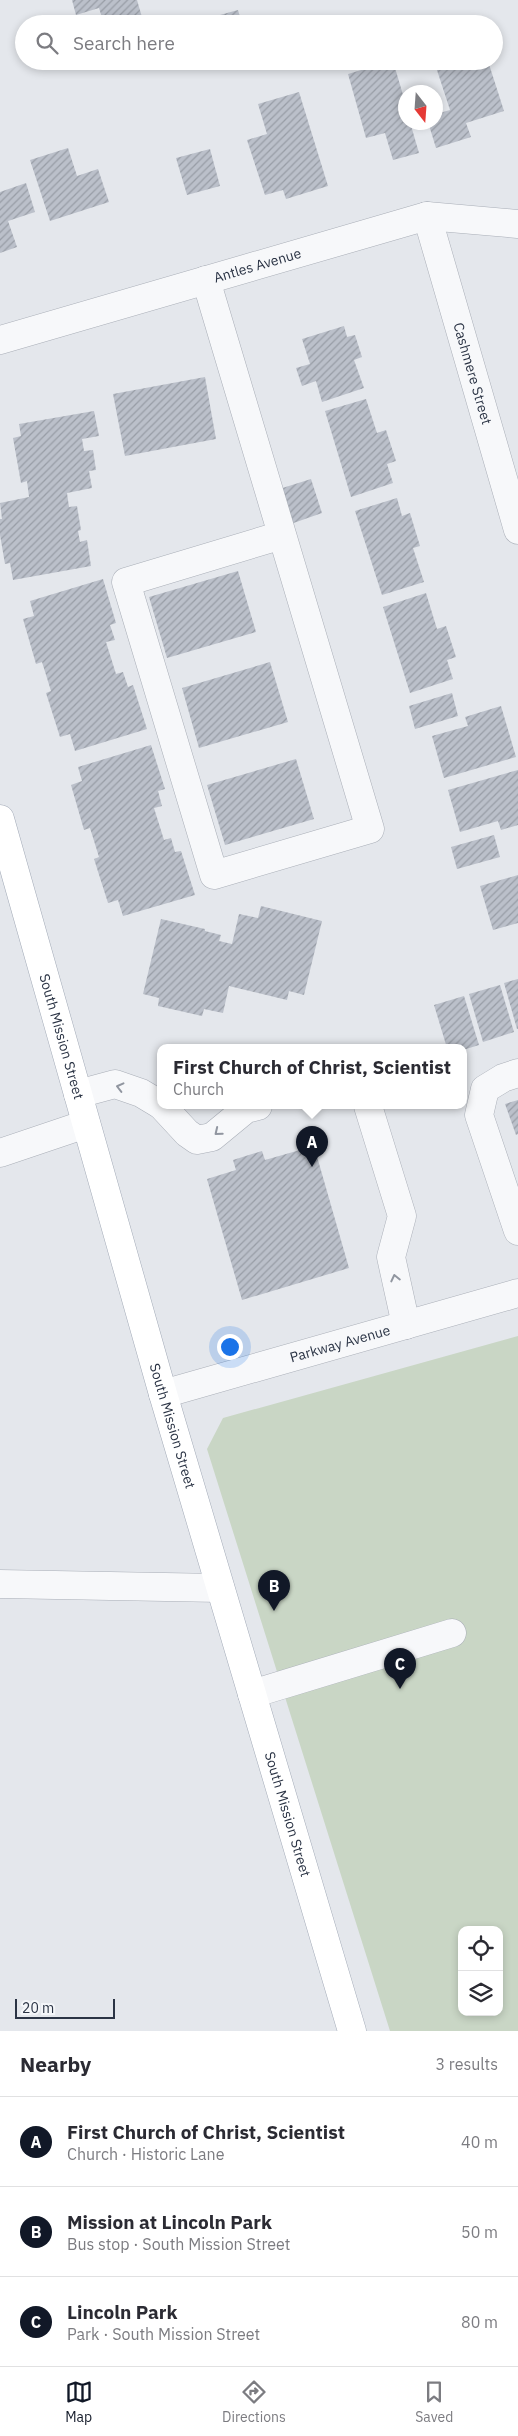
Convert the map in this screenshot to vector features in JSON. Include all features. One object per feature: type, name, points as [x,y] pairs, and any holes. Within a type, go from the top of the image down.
[{"type":"main road","name":"South Mission Street","points":[[0,819],[163,1394],[352,2031]]},
{"type":"street","name":"Antles Avenue","points":[[0,340],[427,216],[518,224]]},
{"type":"street","name":"Cashmere Street","points":[[427,216],[518,530]]},
{"type":"street","points":[[206,280],[370,829],[214,875],[126,582],[282,535]]},
{"type":"street","points":[[518,1073],[503,1078],[485,1090],[479,1115],[518,1231]]},
{"type":"street","points":[[78,1094],[115,1084],[141,1093],[157,1103]]},
{"type":"street","points":[[165,1109],[187,1134],[197,1140],[212,1138],[246,1109]]},
{"type":"street","points":[[369,1109],[402,1216],[391,1257],[406,1325]]},
{"type":"street","points":[[0,1153],[86,1124]]},
{"type":"street","name":"Parkway Avenue","points":[[163,1394],[518,1294]]},
{"type":"street","points":[[0,1584],[220,1588]]},
{"type":"street","points":[[252,1694],[452,1633]]},
{"type":"green space","points":[[518,1336],[518,2031],[390,2031],[207,1449],[223,1418]]},
{"type":"building","points":[[72,0],[137,0],[141,15],[101,15],[99,8],[76,15]]},
{"type":"building","points":[[238,10],[239,15],[220,15]]},
{"type":"building","points":[[361,70],[396,70],[400,85],[398,85],[398,130],[412,130],[419,153],[393,160],[385,133],[366,138],[348,74]]},
{"type":"building","points":[[437,70],[491,70],[504,111],[466,123],[471,137],[436,148],[430,130],[443,130],[443,112],[450,110]]},
{"type":"building","points":[[299,92],[328,186],[286,199],[283,190],[265,195],[247,140],[267,134],[258,104]]},
{"type":"building","points":[[68,148],[77,176],[98,169],[109,202],[50,221],[30,160]]},
{"type":"building","points":[[210,149],[220,186],[187,195],[176,158]]},
{"type":"building","points":[[26,183],[35,212],[8,221],[17,247],[0,253],[0,192]]},
{"type":"building","points":[[344,326],[347,337],[355,335],[362,357],[354,360],[364,388],[322,402],[316,381],[302,386],[296,368],[310,364],[302,339]]},
{"type":"building","points":[[205,377],[216,439],[125,456],[113,394]]},
{"type":"building","points":[[366,399],[377,433],[386,430],[396,461],[387,464],[393,483],[351,497],[325,411]]},
{"type":"building","points":[[94,411],[99,436],[82,439],[84,451],[93,450],[96,470],[89,471],[92,488],[67,493],[69,507],[77,506],[81,530],[78,531],[80,542],[87,540],[91,566],[13,580],[10,563],[5,564],[0,535],[0,519],[2,519],[0,503],[29,497],[27,481],[21,483],[13,438],[21,436],[19,424]]},
{"type":"building","points":[[311,479],[322,513],[285,526],[273,491]]},
{"type":"building","points":[[397,498],[402,516],[410,513],[420,546],[413,548],[424,582],[382,595],[355,511]]},
{"type":"building","points":[[238,571],[256,632],[167,658],[149,597]]},
{"type":"building","points":[[103,579],[116,623],[110,625],[115,640],[106,642],[116,674],[123,672],[128,687],[133,685],[147,729],[75,751],[70,734],[60,737],[46,693],[51,691],[42,662],[36,664],[23,619],[34,616],[30,601]]},
{"type":"building","points":[[426,593],[437,629],[446,626],[456,657],[447,660],[453,679],[410,693],[383,607]]},
{"type":"building","points":[[270,662],[288,722],[199,748],[182,688]]},
{"type":"building","points":[[452,693],[458,716],[415,729],[409,706]]},
{"type":"building","points":[[501,706],[516,757],[444,778],[432,736],[468,726],[465,717]]},
{"type":"building","points":[[151,745],[165,789],[158,791],[162,806],[154,808],[164,840],[171,838],[175,852],[181,851],[195,895],[123,916],[118,900],[108,903],[94,859],[99,857],[90,828],[84,830],[71,785],[82,781],[78,767]]},
{"type":"building","points":[[296,759],[314,819],[225,845],[207,785]]},
{"type":"building","points":[[518,770],[518,825],[501,830],[498,821],[460,832],[448,790]]},
{"type":"building","points":[[494,835],[500,857],[457,869],[451,847]]},
{"type":"building","points":[[518,875],[518,923],[493,930],[480,886]]},
{"type":"building","points":[[261,906],[322,921],[304,995],[289,991],[287,1000],[229,986],[223,1013],[204,1009],[202,1016],[158,1006],[159,998],[143,994],[161,919],[205,929],[205,931],[221,935],[219,941],[232,944],[239,914],[258,918]]},
{"type":"building","points":[[518,979],[518,1029],[517,1029],[504,983]]},
{"type":"building","points":[[500,985],[514,1032],[483,1042],[469,994]]},
{"type":"building","points":[[464,996],[479,1045],[467,1049],[467,1044],[446,1044],[434,1005]]},
{"type":"building","points":[[518,1100],[518,1134],[516,1135],[505,1104]]},
{"type":"building","points":[[314,1146],[349,1268],[242,1300],[207,1179],[236,1170],[233,1160],[262,1151],[265,1160]]},
{"type":"place","name":"First Church of Christ, Scientist","points":[[312,1167]]},
{"type":"place","name":"Mission at Lincoln Park","points":[[274,1611]]},
{"type":"place","name":"Lincoln Park","points":[[400,1689]]}]
